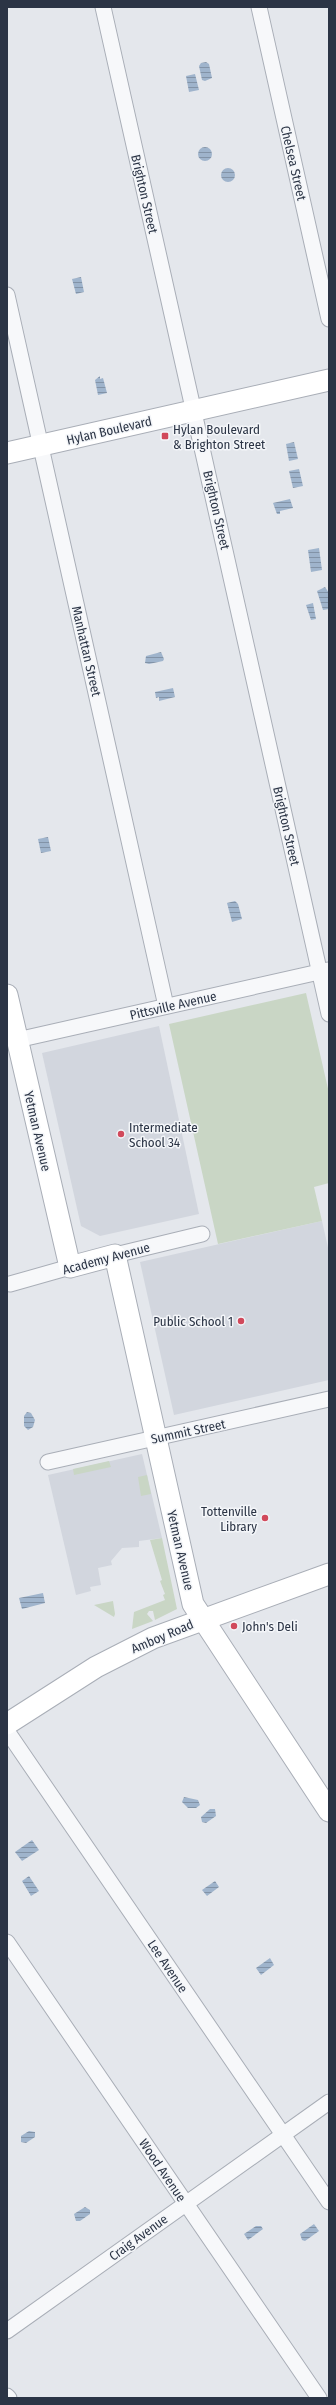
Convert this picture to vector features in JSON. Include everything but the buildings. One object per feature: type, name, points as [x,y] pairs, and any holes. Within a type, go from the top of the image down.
[{"type":"street","name":"Brighton Street","points":[[103,7],[194,411],[324,971],[329,1014]]},
{"type":"street","name":"Chelsea Street","points":[[259,7],[329,319]]},
{"type":"street","name":"Manhattan Street","points":[[7,295],[166,1006]]},
{"type":"street","name":"Hylan Boulevard","points":[[7,453],[329,380]]},
{"type":"street","name":"Pittsville Avenue","points":[[17,1040],[324,971]]},
{"type":"street","name":"Yetman Avenue","points":[[7,995],[70,1267]]},
{"type":"street","name":"Academy Avenue","points":[[10,1284],[115,1255],[202,1234]]},
{"type":"street","name":"Yetman Avenue","points":[[115,1255],[191,1595],[203,1620],[329,1811]]},
{"type":"street","name":"Summit Street","points":[[48,1462],[329,1399]]},
{"type":"street","name":"Amboy Road","points":[[7,1724],[109,1660],[153,1638],[329,1574]]},
{"type":"street","name":"Lee Avenue","points":[[7,1731],[329,2202]]},
{"type":"street","name":"Wood Avenue","points":[[7,1942],[319,2398]]},
{"type":"street","name":"Craig Avenue","points":[[7,2331],[329,2102]]},
{"type":"shaded area","name":"Intermediate School 34","points":[[159,1026],[199,1214],[100,1236],[81,1226],[42,1053]]},
{"type":"shaded area","name":"Public School 1","points":[[322,1221],[329,1252],[329,1380],[174,1415],[140,1262]]},
{"type":"shaded area","points":[[142,1454],[162,1538],[139,1541],[139,1547],[122,1548],[111,1561],[112,1565],[98,1568],[101,1585],[90,1587],[91,1591],[76,1595],[48,1475]]},
{"type":"green space","points":[[306,993],[329,1093],[329,1183],[314,1187],[322,1221],[218,1244],[169,1024]]},
{"type":"green space","points":[[109,1461],[111,1467],[74,1475],[73,1469]]},
{"type":"green space","points":[[147,1475],[151,1494],[141,1496],[138,1477]]},
{"type":"green space","points":[[162,1538],[177,1609],[155,1620],[153,1611],[149,1611],[147,1614],[153,1621],[132,1629],[134,1612],[165,1600],[163,1595],[165,1594],[160,1581],[162,1580],[150,1540]]},
{"type":"green space","points":[[113,1601],[114,1617],[94,1605]]},
{"type":"water","points":[[206,62],[209,64],[212,78],[205,81],[202,80],[199,66],[201,63]]},
{"type":"water","points":[[195,74],[199,90],[189,92],[186,76]]},
{"type":"water","points":[[202,147],[208,147],[212,151],[212,157],[208,161],[202,161],[198,157],[198,151]]},
{"type":"water","points":[[228,168],[233,170],[235,175],[233,180],[228,182],[223,180],[221,175],[223,170]]},
{"type":"water","points":[[81,277],[84,292],[76,294],[72,279]]},
{"type":"water","points":[[100,376],[100,379],[103,378],[107,393],[98,395],[95,380]]},
{"type":"water","points":[[294,442],[298,459],[289,461],[286,444]]},
{"type":"water","points":[[299,469],[303,486],[293,488],[289,471]]},
{"type":"water","points":[[290,499],[293,508],[280,511],[280,514],[277,514],[273,503]]},
{"type":"water","points":[[319,548],[322,570],[311,572],[308,550]]},
{"type":"water","points":[[325,587],[329,593],[329,609],[323,610],[317,591]]},
{"type":"water","points":[[313,603],[316,619],[311,620],[306,605]]},
{"type":"water","points":[[161,652],[164,659],[163,661],[149,664],[145,663],[146,656]]},
{"type":"water","points":[[173,688],[175,697],[159,701],[159,697],[156,698],[155,692]]},
{"type":"water","points":[[48,837],[51,851],[41,853],[38,839]]},
{"type":"water","points":[[235,901],[238,904],[242,919],[232,922],[227,903]]},
{"type":"water","points":[[27,1412],[31,1413],[35,1420],[33,1427],[28,1430],[24,1426],[24,1416]]},
{"type":"water","points":[[43,1593],[45,1603],[22,1609],[19,1598]]},
{"type":"water","points":[[184,1797],[198,1800],[200,1805],[196,1808],[188,1808],[182,1802]]},
{"type":"water","points":[[210,1809],[215,1809],[216,1816],[206,1823],[202,1822],[201,1817]]},
{"type":"water","points":[[32,1840],[39,1850],[22,1861],[15,1852]]},
{"type":"water","points":[[29,1876],[39,1891],[31,1896],[22,1881]]},
{"type":"water","points":[[215,1881],[219,1887],[207,1896],[202,1890]]},
{"type":"water","points":[[270,1958],[274,1965],[261,1975],[256,1968]]},
{"type":"water","points":[[29,2131],[35,2132],[35,2137],[26,2143],[21,2142],[21,2136]]},
{"type":"water","points":[[85,2207],[90,2210],[90,2214],[80,2221],[76,2221],[74,2214]]},
{"type":"water","points":[[314,2224],[319,2231],[305,2241],[302,2240],[300,2234]]},
{"type":"water","points":[[256,2226],[261,2226],[263,2229],[248,2240],[244,2234]]},
{"type":"place","name":"Hylan Boulevard & Brighton Street","points":[[165,436]]},
{"type":"place","name":"Intermediate School 34","points":[[121,1134]]},
{"type":"place","name":"Public School 1","points":[[241,1321]]},
{"type":"place","name":"Tottenville Library","points":[[265,1518]]},
{"type":"place","name":"John's Deli","points":[[234,1626]]}]
